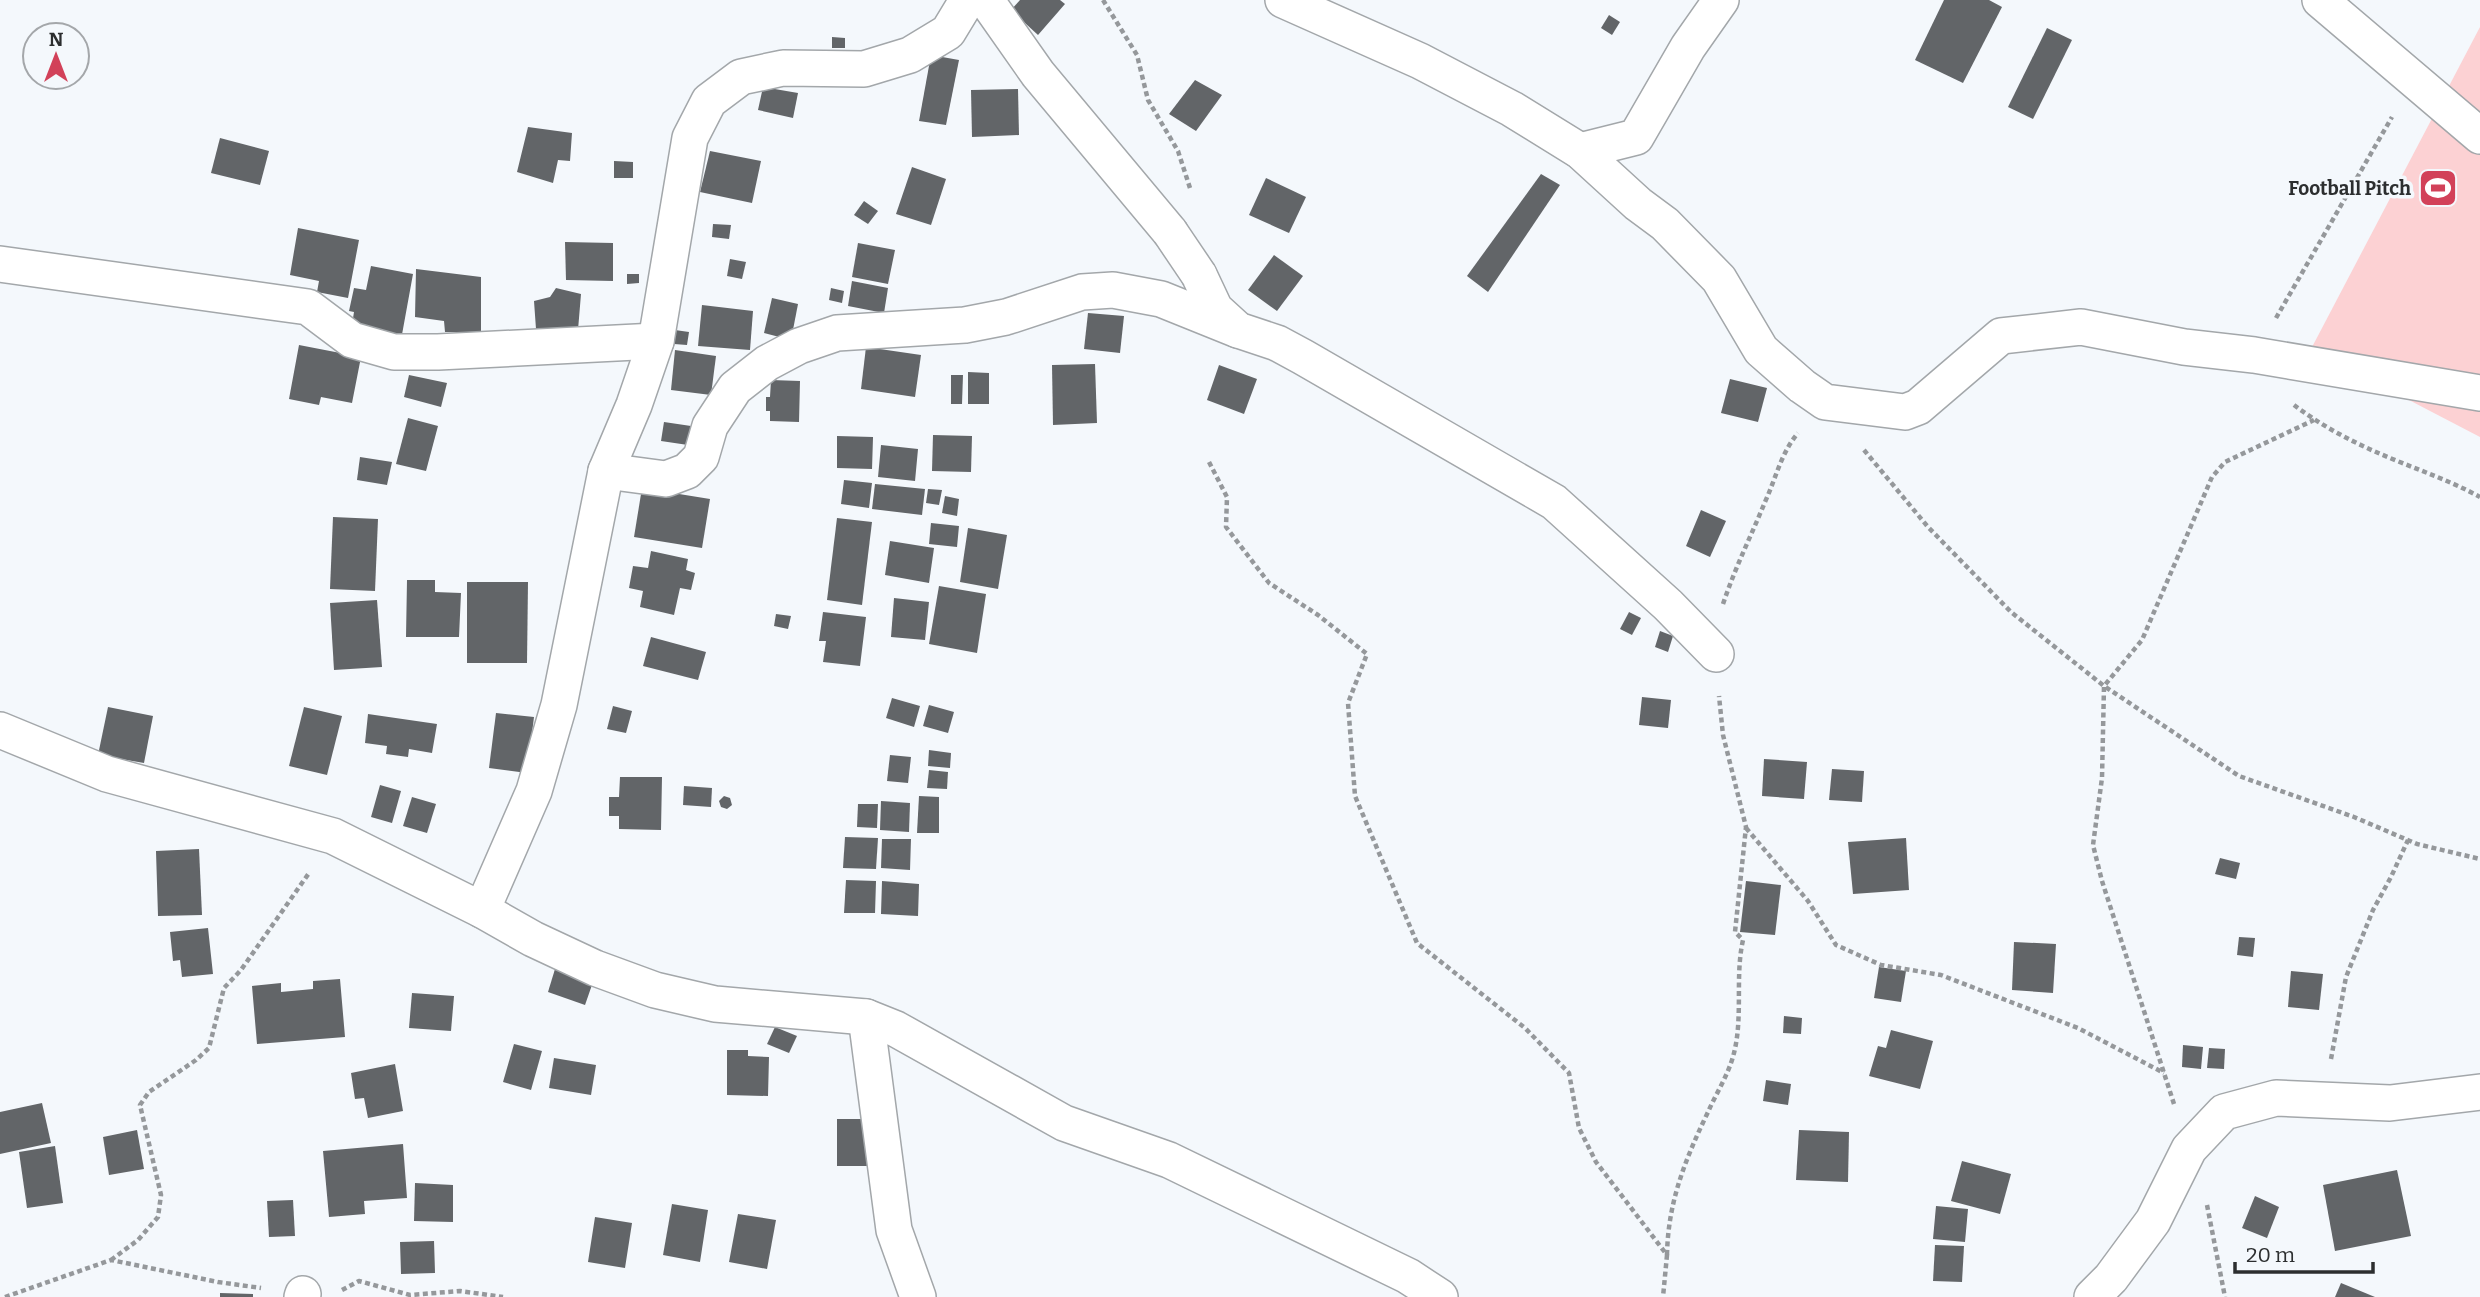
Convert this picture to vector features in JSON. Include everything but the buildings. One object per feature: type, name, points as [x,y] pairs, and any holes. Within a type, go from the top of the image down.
[{"type":"street","points":[[482,910],[534,791],[559,705],[606,471],[634,405],[656,341],[690,138],[709,101],[741,77],[783,68],[863,69],[910,55],[948,32],[966,0]]},
{"type":"street","points":[[986,0],[1038,74],[1170,232],[1199,275],[1215,309],[1238,330]]},
{"type":"street","points":[[1283,0],[1420,61],[1512,109],[1580,151],[1665,224],[1719,279],[1760,350],[1825,402],[1905,412],[1918,407],[2001,336],[2081,327],[2184,347],[2254,355],[2480,393]]},
{"type":"street","points":[[1580,151],[1636,137],[1688,47],[1721,0]]},
{"type":"street","points":[[2320,0],[2480,136]]},
{"type":"street","points":[[0,264],[308,307],[352,340],[394,352],[656,341]]},
{"type":"street","points":[[606,471],[666,479],[687,471],[701,457],[710,426],[736,388],[768,363],[789,351],[837,333],[965,325],[1006,317],[1082,292],[1113,290],[1161,299],[1238,330],[1277,342],[1554,502],[1668,605],[1716,654]]},
{"type":"street","points":[[0,730],[107,774],[333,836],[482,910],[533,939],[596,968],[655,990],[715,1004],[866,1017],[896,1029],[1064,1123],[1170,1160],[1408,1276],[1440,1297]]},
{"type":"street","points":[[866,1017],[894,1230],[918,1297]]},
{"type":"street","points":[[2092,1297],[2111,1278],[2153,1221],[2189,1149],[2224,1112],[2276,1098],[2390,1103],[2480,1092]]},
{"type":"path","points":[[1103,0],[1137,54],[1148,100],[1178,151],[1191,193]]},
{"type":"path","points":[[2413,80],[2254,355],[2253,374],[2315,420],[2389,458],[2453,482],[2480,497]]},
{"type":"path","points":[[1663,1297],[1670,1212],[1702,1124],[1732,1062],[1741,1006],[1741,952],[1744,940],[1735,932],[1746,827],[1723,735],[1716,654],[1722,608],[1736,566],[1767,499],[1787,446],[1825,402],[1928,527],[2011,612],[2104,686],[2239,776],[2354,817],[2407,840],[2480,859]]},
{"type":"path","points":[[2225,1297],[2198,1166],[2189,1149],[2164,1073],[2102,881],[2093,845],[2102,778],[2104,686],[2142,640],[2213,477],[2225,462],[2315,420]]},
{"type":"path","points":[[1209,462],[1227,497],[1226,527],[1269,583],[1318,615],[1367,654],[1348,703],[1355,796],[1417,943],[1525,1028],[1569,1073],[1579,1128],[1596,1163],[1667,1255]]},
{"type":"path","points":[[1746,827],[1808,901],[1836,945],[1881,965],[1941,975],[2078,1028],[2164,1073]]},
{"type":"path","points":[[5,1297],[111,1260],[138,1240],[158,1217],[162,1195],[140,1105],[149,1092],[209,1048],[224,988],[270,931],[333,836]]},
{"type":"path","points":[[2330,1062],[2346,976],[2372,910],[2391,877],[2407,840]]},
{"type":"path","points":[[111,1260],[302,1296]]},
{"type":"path","points":[[340,1292],[359,1281],[410,1295],[460,1290],[503,1297]]},
{"type":"shaded area","name":"Football Pitch","points":[[2480,27],[2480,437],[2311,349]]},
{"type":"place","name":"Football Pitch","points":[[2438,188]]}]
